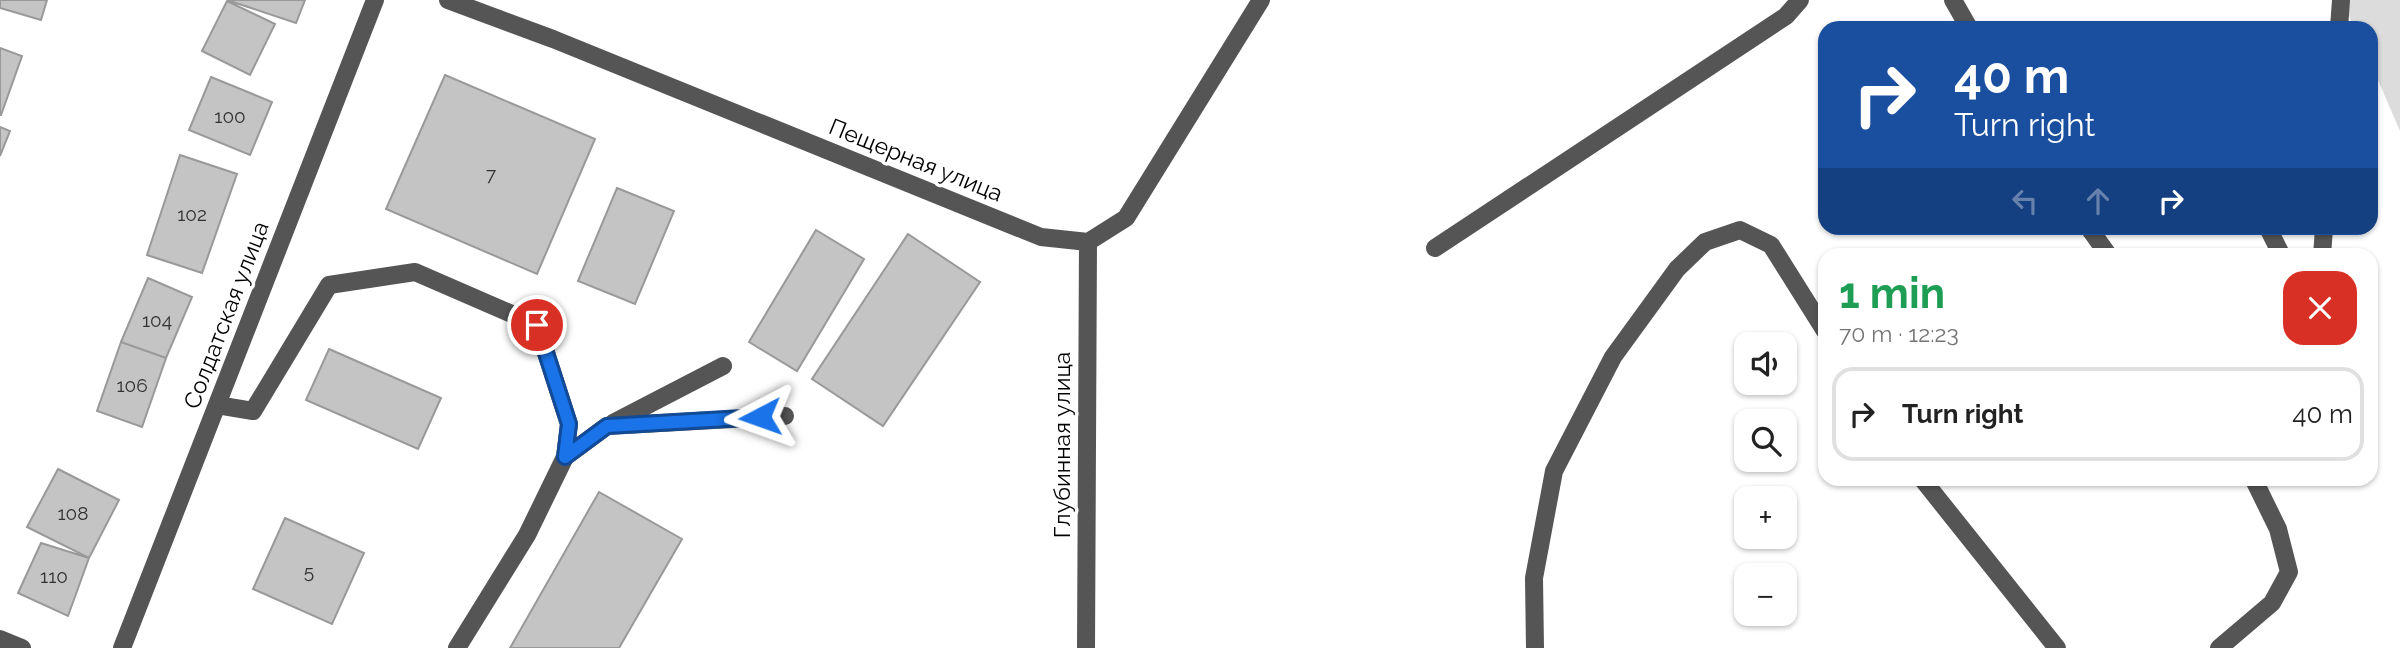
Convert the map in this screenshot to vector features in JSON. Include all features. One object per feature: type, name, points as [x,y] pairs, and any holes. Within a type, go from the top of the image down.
[{"type":"street","name":"Солдатская улица","points":[[122,648],[375,0]]},
{"type":"street","name":"Пещерная улица","points":[[448,0],[553,39],[1041,237],[1088,242]]},
{"type":"street","points":[[1088,242],[1126,218],[1261,0]]},
{"type":"street","points":[[1435,248],[1786,16],[1800,0]]},
{"type":"street","points":[[1953,0],[1965,21]]},
{"type":"street","points":[[2340,21],[2341,0]]},
{"type":"street","points":[[1535,648],[1534,578],[1554,471],[1613,357],[1677,269],[1705,242],[1740,230],[1770,246],[1818,320]]},
{"type":"street","name":"Глубинная улица","points":[[1086,648],[1088,242]]},
{"type":"street","points":[[217,405],[253,411],[329,285],[415,272],[537,325],[569,424],[565,457],[527,535],[457,648]]},
{"type":"street","points":[[565,457],[607,426],[723,366]]},
{"type":"street","points":[[607,426],[785,416]]},
{"type":"street","points":[[1928,486],[2057,648]]},
{"type":"street","points":[[2219,648],[2272,603],[2289,572],[2278,529],[2258,486]]},
{"type":"street","points":[[0,639],[22,648]]},
{"type":"shaded area","points":[[2333,0],[2400,0],[2400,131],[2378,80],[2378,21],[2351,21]]},
{"type":"building","points":[[0,0],[47,0],[41,20],[0,8]]},
{"type":"building","points":[[227,0],[305,0],[296,23]]},
{"type":"building","points":[[227,1],[275,24],[250,75],[202,51]]},
{"type":"building","points":[[0,48],[22,56],[1,115],[0,115]]},
{"type":"building","points":[[445,75],[595,139],[537,274],[386,209]]},
{"type":"building","points":[[211,77],[272,102],[250,155],[189,130]]},
{"type":"building","points":[[0,127],[10,131],[0,156]]},
{"type":"building","points":[[180,155],[237,174],[202,273],[147,255]]},
{"type":"building","points":[[617,188],[674,211],[635,304],[578,281]]},
{"type":"building","points":[[816,230],[864,259],[797,371],[749,342]]},
{"type":"building","points":[[908,234],[980,282],[883,426],[812,379]]},
{"type":"building","points":[[148,278],[192,297],[166,358],[121,342]]},
{"type":"building","points":[[121,342],[166,358],[142,427],[97,411]]},
{"type":"building","points":[[329,349],[441,398],[418,449],[306,400]]},
{"type":"building","points":[[58,469],[119,500],[89,558],[27,527]]},
{"type":"building","points":[[599,492],[682,539],[619,648],[510,648]]},
{"type":"building","points":[[285,518],[364,553],[332,624],[253,589]]},
{"type":"building","points":[[41,543],[89,558],[68,616],[18,593]]},
{"type":"route","points":[[537,325],[569,424],[565,457],[607,426],[760,417]]}]
